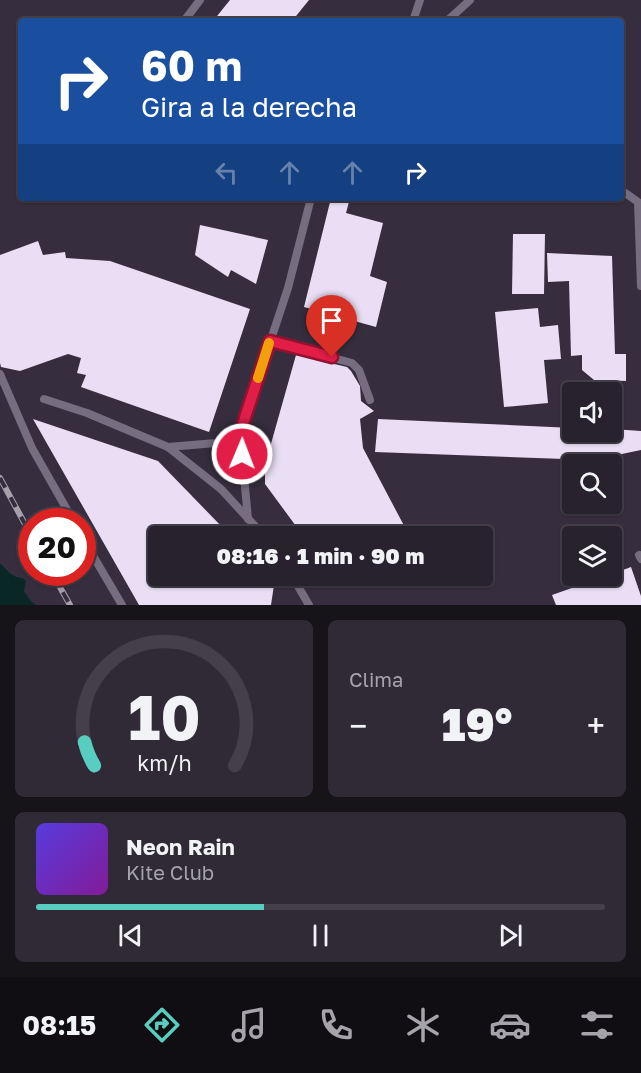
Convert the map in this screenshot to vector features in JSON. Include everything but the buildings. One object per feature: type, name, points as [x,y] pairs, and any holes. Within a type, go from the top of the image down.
[{"type":"lane","points":[[186,18],[200,0]]},
{"type":"lane","points":[[414,18],[420,0]]},
{"type":"lane","points":[[450,18],[470,0]]},
{"type":"lane","points":[[624,192],[638,202],[641,286]]},
{"type":"lane","points":[[248,519],[240,433],[288,288],[310,201]]},
{"type":"lane","points":[[270,341],[352,363],[359,370],[370,400]]},
{"type":"lane","points":[[0,374],[32,448],[66,508]]},
{"type":"lane","points":[[44,399],[87,413],[168,447],[221,489],[255,526]]},
{"type":"lane","points":[[168,447],[216,443],[240,433]]},
{"type":"lane","points":[[96,561],[122,605]]},
{"type":"lane","points":[[298,586],[309,605]]},
{"type":"shaded area","points":[[0,563],[7,571],[18,578],[18,586],[25,586],[24,591],[36,605],[0,605]]},
{"type":"railway","points":[[0,478],[18,511]]},
{"type":"railway","points":[[59,586],[70,605]]},
{"type":"slow traffic","points":[[258,378],[269,343]]},
{"type":"route","points":[[242,454],[240,433],[270,341],[332,357]]}]
